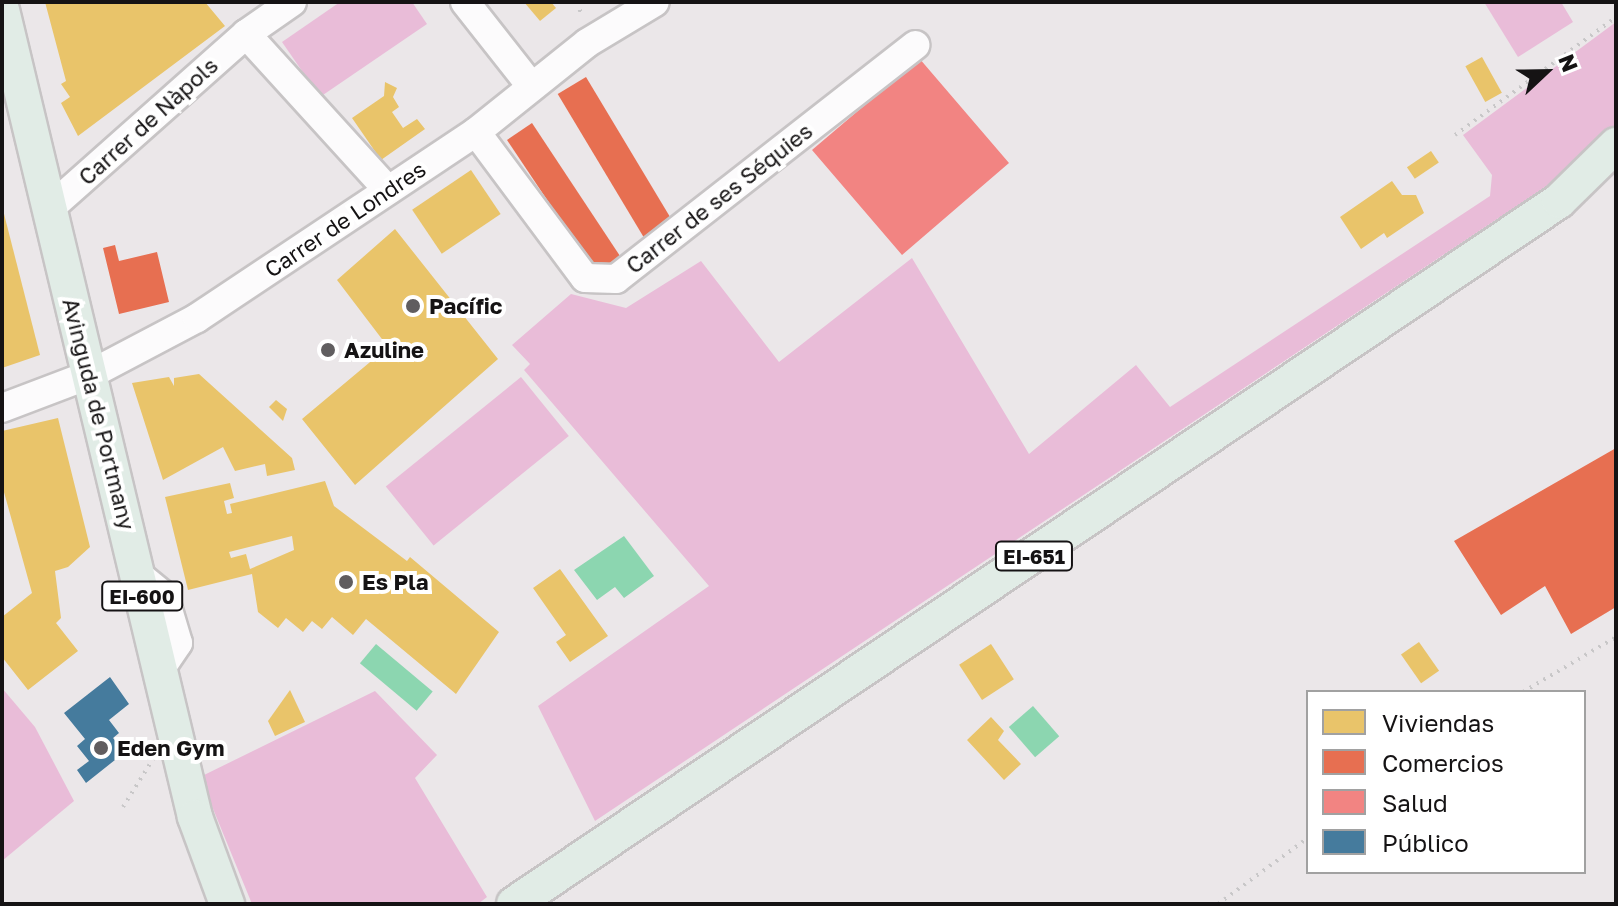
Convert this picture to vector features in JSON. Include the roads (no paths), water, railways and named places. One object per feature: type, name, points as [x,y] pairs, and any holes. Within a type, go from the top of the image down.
[{"type":"main road","name":"Avinguda de Portmany","points":[[2,10],[195,817],[227,904]]},
{"type":"main road","name":"EI-651","points":[[514,904],[1559,201],[1616,145]]},
{"type":"main road","name":"EI-651","points":[[1559,201],[1616,179]]},
{"type":"main road","name":"Avinguda de Portmany","points":[[195,817],[199,904]]},
{"type":"street","name":"Carrer de Nàpols","points":[[49,209],[246,34],[292,2]]},
{"type":"street","points":[[465,2],[532,87]]},
{"type":"street","name":"Carrer de Londres","points":[[587,43],[615,2]]},
{"type":"street","name":"Carrer de Londres","points":[[2,408],[89,375],[197,318],[476,132],[587,43],[655,2]]},
{"type":"street","points":[[246,34],[388,190]]},
{"type":"street","name":"Carrer de ses Séquies","points":[[476,132],[585,278],[616,279],[915,45]]},
{"type":"place","name":"Pacífic","points":[[413,306]]},
{"type":"place","name":"Azuline","points":[[328,350]]},
{"type":"place","name":"Es Pla","points":[[346,582]]},
{"type":"place","name":"Eden Gym","points":[[101,748]]}]
